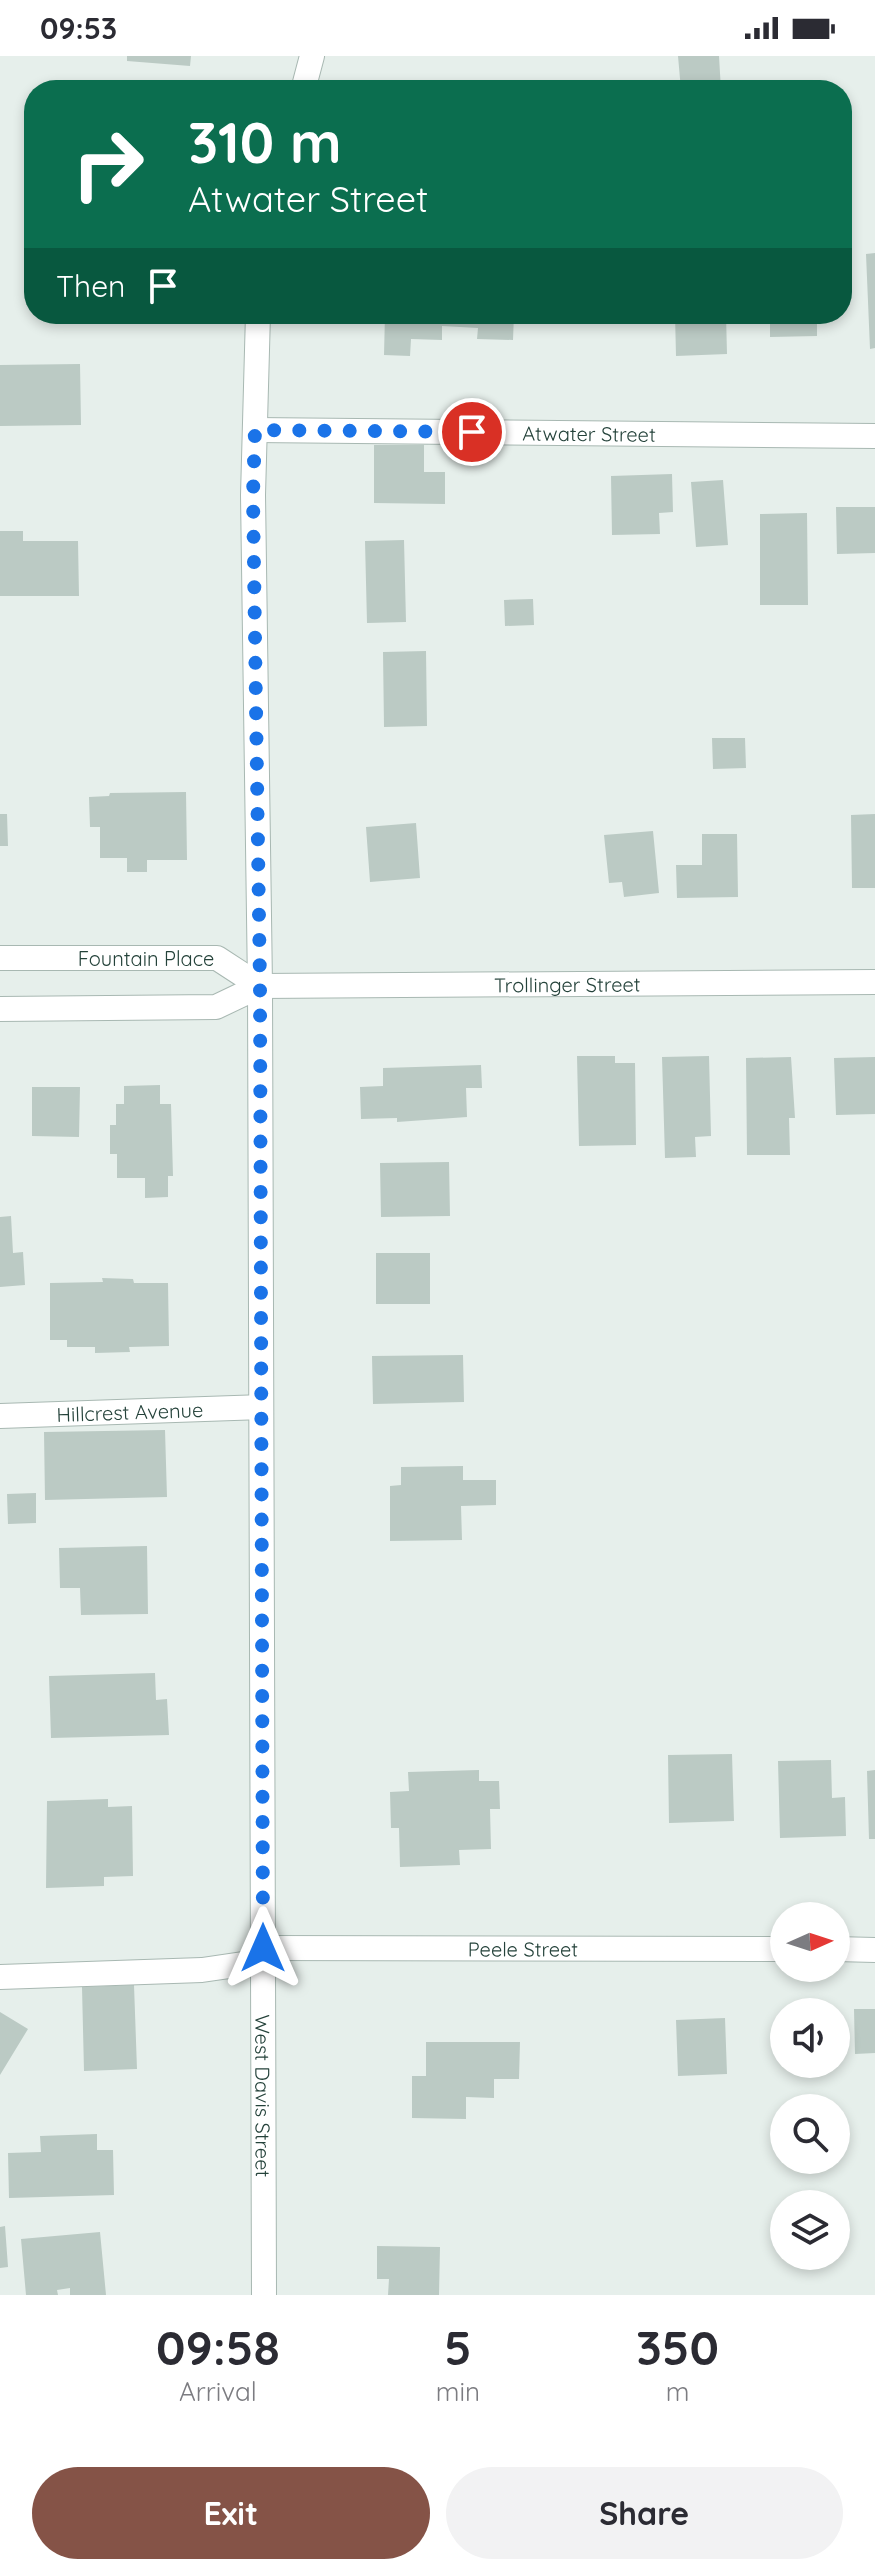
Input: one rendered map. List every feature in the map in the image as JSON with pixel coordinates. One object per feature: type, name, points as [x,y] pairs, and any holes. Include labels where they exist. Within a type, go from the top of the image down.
[{"type":"street","points":[[306,80],[312,56]]},
{"type":"street","name":"West Davis Street","points":[[258,324],[253,495],[260,986],[264,2295]]},
{"type":"street","name":"Atwater Street","points":[[255,430],[875,436]]},
{"type":"street","name":"Fountain Place","points":[[0,958],[217,958],[260,986]]},
{"type":"street","name":"Trollinger Street","points":[[260,986],[875,982]]},
{"type":"street","points":[[0,1009],[216,1007],[260,986]]},
{"type":"street","name":"Hillcrest Avenue","points":[[0,1416],[261,1407]]},
{"type":"street","name":"Peele Street","points":[[0,1977],[202,1970],[263,1955],[770,1949]]},
{"type":"street","points":[[850,1949],[875,1950]]},
{"type":"building","points":[[127,56],[191,56],[190,66],[127,61]]},
{"type":"building","points":[[678,56],[719,56],[720,80],[680,80]]},
{"type":"building","points":[[875,253],[875,348],[870,349],[866,254]]},
{"type":"building","points":[[385,324],[514,324],[513,340],[477,339],[478,328],[442,326],[442,340],[411,339],[410,356],[384,355]]},
{"type":"building","points":[[675,324],[726,324],[727,354],[676,356]]},
{"type":"building","points":[[770,324],[817,324],[817,336],[770,337]]},
{"type":"building","points":[[80,364],[81,425],[0,426],[0,365]]},
{"type":"building","points":[[374,445],[424,445],[424,472],[445,472],[445,504],[374,503]]},
{"type":"building","points":[[672,474],[673,512],[659,513],[660,534],[612,535],[611,476]]},
{"type":"building","points":[[723,480],[728,545],[696,547],[691,482]]},
{"type":"building","points":[[836,507],[875,507],[875,553],[837,554]]},
{"type":"building","points":[[807,513],[808,605],[760,605],[760,514]]},
{"type":"building","points":[[0,531],[23,531],[23,541],[78,541],[79,596],[0,596]]},
{"type":"building","points":[[404,540],[406,622],[367,623],[365,541]]},
{"type":"building","points":[[533,599],[534,625],[505,626],[504,600]]},
{"type":"building","points":[[426,651],[427,726],[384,727],[383,652]]},
{"type":"building","points":[[712,738],[745,738],[746,768],[713,769]]},
{"type":"building","points":[[186,792],[187,860],[147,860],[147,872],[127,872],[127,858],[100,858],[100,827],[90,827],[89,797],[109,796],[110,793]]},
{"type":"building","points":[[0,814],[7,814],[8,846],[0,846]]},
{"type":"building","points":[[875,814],[875,888],[852,888],[851,815]]},
{"type":"building","points":[[416,823],[420,878],[370,882],[366,827]]},
{"type":"building","points":[[653,831],[659,893],[624,897],[622,882],[609,883],[604,835]]},
{"type":"building","points":[[702,834],[737,834],[738,897],[677,898],[676,865],[702,865]]},
{"type":"building","points":[[577,1056],[615,1056],[615,1063],[635,1063],[636,1145],[579,1146]]},
{"type":"building","points":[[709,1056],[711,1136],[695,1137],[696,1157],[665,1158],[662,1057]]},
{"type":"building","points":[[791,1057],[795,1118],[789,1118],[790,1155],[747,1155],[746,1058]]},
{"type":"building","points":[[875,1057],[875,1114],[836,1115],[834,1058]]},
{"type":"building","points":[[481,1065],[482,1088],[466,1088],[467,1117],[397,1122],[397,1118],[361,1119],[360,1087],[383,1086],[383,1068]]},
{"type":"building","points":[[160,1085],[160,1104],[171,1104],[173,1176],[168,1176],[168,1197],[145,1198],[145,1178],[117,1178],[117,1154],[110,1154],[110,1125],[116,1125],[116,1104],[124,1104],[124,1086]]},
{"type":"building","points":[[32,1087],[80,1087],[79,1137],[32,1136]]},
{"type":"building","points":[[449,1162],[450,1216],[381,1217],[380,1163]]},
{"type":"building","points":[[11,1216],[13,1253],[23,1252],[25,1285],[0,1287],[0,1217]]},
{"type":"building","points":[[376,1253],[430,1253],[430,1304],[376,1304]]},
{"type":"building","points":[[102,1278],[133,1279],[134,1283],[168,1283],[169,1346],[129,1347],[130,1352],[95,1353],[95,1347],[67,1347],[67,1340],[50,1340],[50,1283],[103,1282]]},
{"type":"building","points":[[463,1355],[464,1402],[373,1404],[372,1356]]},
{"type":"building","points":[[165,1430],[167,1497],[45,1500],[44,1432]]},
{"type":"building","points":[[463,1466],[463,1480],[496,1480],[496,1505],[461,1506],[462,1540],[390,1541],[390,1486],[401,1485],[401,1467]]},
{"type":"building","points":[[36,1493],[36,1523],[8,1524],[7,1494]]},
{"type":"building","points":[[147,1546],[148,1614],[81,1615],[80,1588],[60,1588],[59,1548]]},
{"type":"building","points":[[155,1673],[156,1700],[167,1699],[169,1735],[51,1738],[49,1676]]},
{"type":"building","points":[[732,1754],[734,1821],[669,1823],[668,1755]]},
{"type":"building","points":[[831,1760],[832,1798],[845,1797],[846,1836],[780,1838],[778,1761]]},
{"type":"building","points":[[479,1770],[479,1781],[499,1781],[500,1809],[490,1809],[491,1849],[459,1850],[460,1865],[400,1867],[399,1828],[391,1828],[390,1792],[409,1791],[408,1772]]},
{"type":"building","points":[[875,1770],[875,1839],[869,1839],[867,1771]]},
{"type":"building","points":[[108,1799],[108,1807],[132,1806],[133,1876],[104,1877],[104,1886],[46,1888],[47,1801]]},
{"type":"building","points":[[134,1985],[137,2069],[84,2071],[82,1987]]},
{"type":"building","points":[[854,2009],[875,2009],[875,2053],[855,2054]]},
{"type":"building","points":[[0,2012],[28,2029],[0,2075]]},
{"type":"building","points":[[725,2018],[727,2074],[678,2076],[676,2020]]},
{"type":"building","points":[[426,2042],[520,2042],[519,2079],[494,2079],[494,2098],[466,2097],[466,2119],[412,2118],[412,2076],[426,2076]]},
{"type":"building","points":[[97,2134],[97,2150],[113,2150],[114,2195],[9,2198],[8,2153],[41,2152],[40,2136]]},
{"type":"building","points":[[5,2226],[8,2267],[0,2268],[0,2227]]},
{"type":"building","points":[[100,2232],[106,2295],[70,2295],[70,2288],[57,2290],[58,2295],[26,2295],[21,2239]]},
{"type":"building","points":[[377,2246],[440,2247],[439,2295],[388,2295],[389,2279],[377,2279]]},
{"type":"route","points":[[263,1948],[255,430],[472,432]]}]
